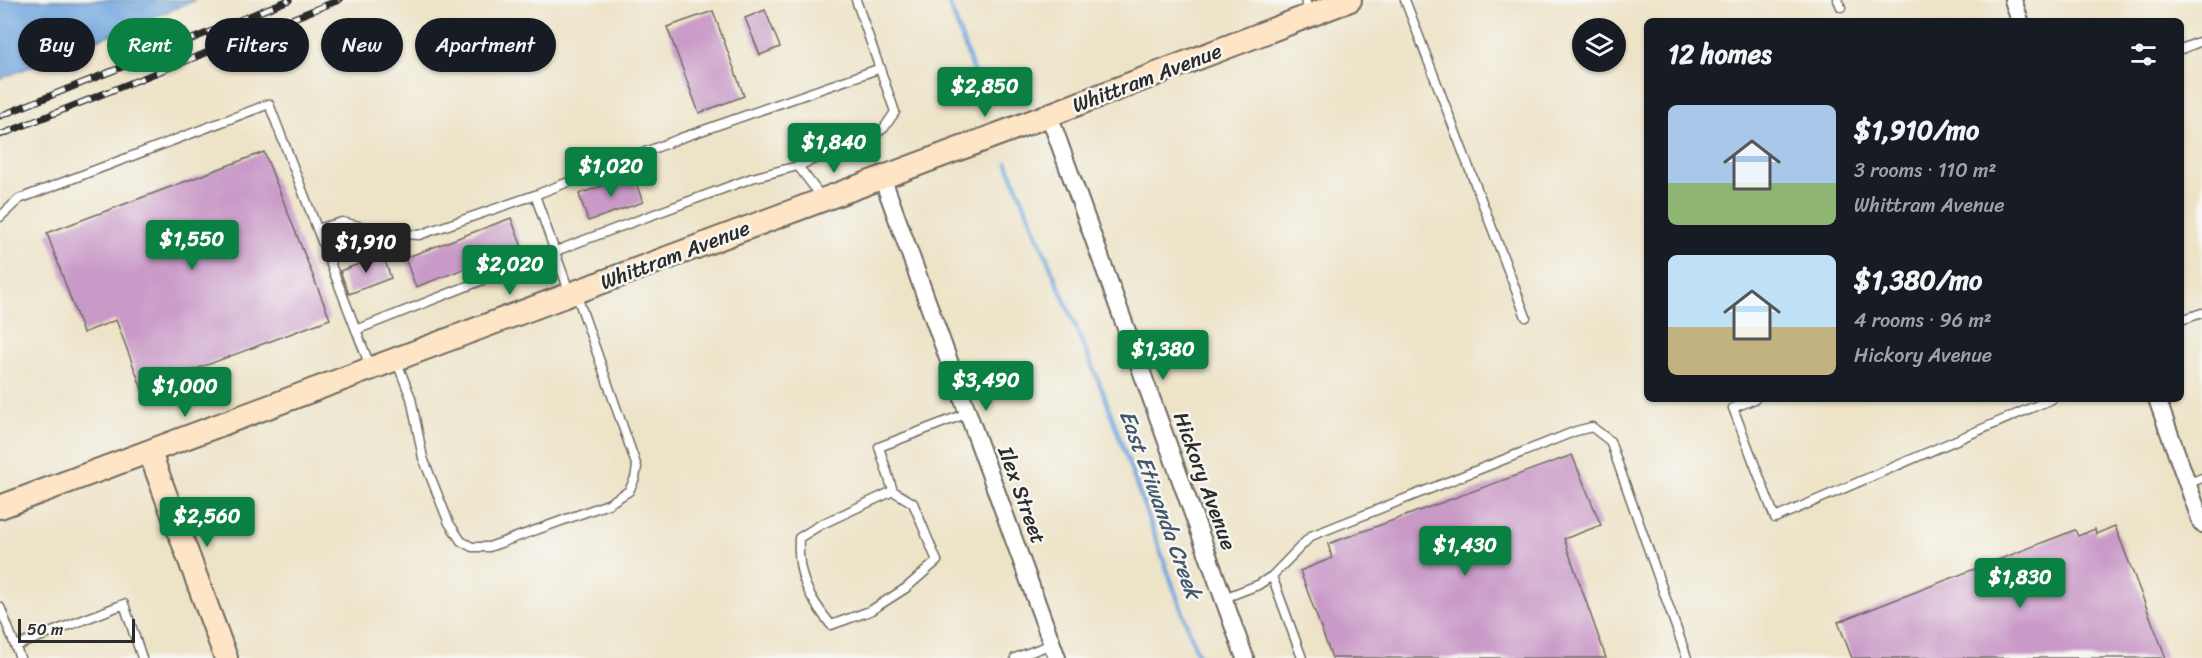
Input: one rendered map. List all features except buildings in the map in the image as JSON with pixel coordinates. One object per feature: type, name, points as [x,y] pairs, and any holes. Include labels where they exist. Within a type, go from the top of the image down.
[{"type":"street","name":"Whittram Avenue","points":[[0,507],[150,453],[1016,128],[1308,8],[1350,0]]},
{"type":"street","points":[[2013,0],[2019,18]]},
{"type":"street","name":"Hickory Avenue","points":[[1049,115],[1245,658]]},
{"type":"street","name":"Ilex Street","points":[[882,177],[1054,651]]},
{"type":"street","points":[[2158,402],[2195,481],[2202,524]]},
{"type":"street","points":[[150,453],[226,658]]},
{"type":"lane","points":[[356,330],[579,242],[752,178],[798,166],[874,135],[885,128],[895,112],[856,0]]},
{"type":"lane","points":[[1405,0],[1527,317]]},
{"type":"lane","points":[[2184,48],[2202,41]]},
{"type":"lane","points":[[317,229],[342,222],[388,233],[419,235],[535,195],[681,138],[881,68]]},
{"type":"lane","points":[[0,217],[19,199],[269,104],[371,369]]},
{"type":"lane","points":[[798,166],[823,200]]},
{"type":"lane","points":[[396,360],[411,398],[423,458],[449,523],[461,541],[472,547],[489,547],[608,504],[629,491],[637,467],[573,293],[554,253],[535,195]]},
{"type":"lane","points":[[2184,319],[2202,312]]},
{"type":"lane","points":[[1748,402],[1733,408],[1775,519],[2045,402]]},
{"type":"lane","points":[[893,491],[820,525],[799,538],[797,561],[811,600],[831,626],[870,611],[906,588],[937,561],[913,503],[893,491],[879,447],[968,413]]},
{"type":"lane","points":[[1224,598],[1258,585],[1272,576],[1311,536],[1576,431],[1592,428],[1610,441],[1687,658]]},
{"type":"lane","points":[[1272,576],[1302,658]]},
{"type":"lane","points":[[15,646],[124,604],[142,658]]},
{"type":"lane","points":[[0,607],[20,658]]},
{"type":"lane","points":[[1015,658],[1054,651]]},
{"type":"water","points":[[0,0],[196,0],[151,18],[107,18],[107,36],[95,41],[95,18],[18,18],[18,72],[0,79]]},
{"type":"waterway","name":"East Etiwanda Creek","points":[[948,0],[985,103]]},
{"type":"waterway","name":"East Etiwanda Creek","points":[[1007,163],[1103,392],[1199,658]]},
{"type":"railway","points":[[0,116],[289,0]]},
{"type":"railway","points":[[0,135],[339,0]]}]
